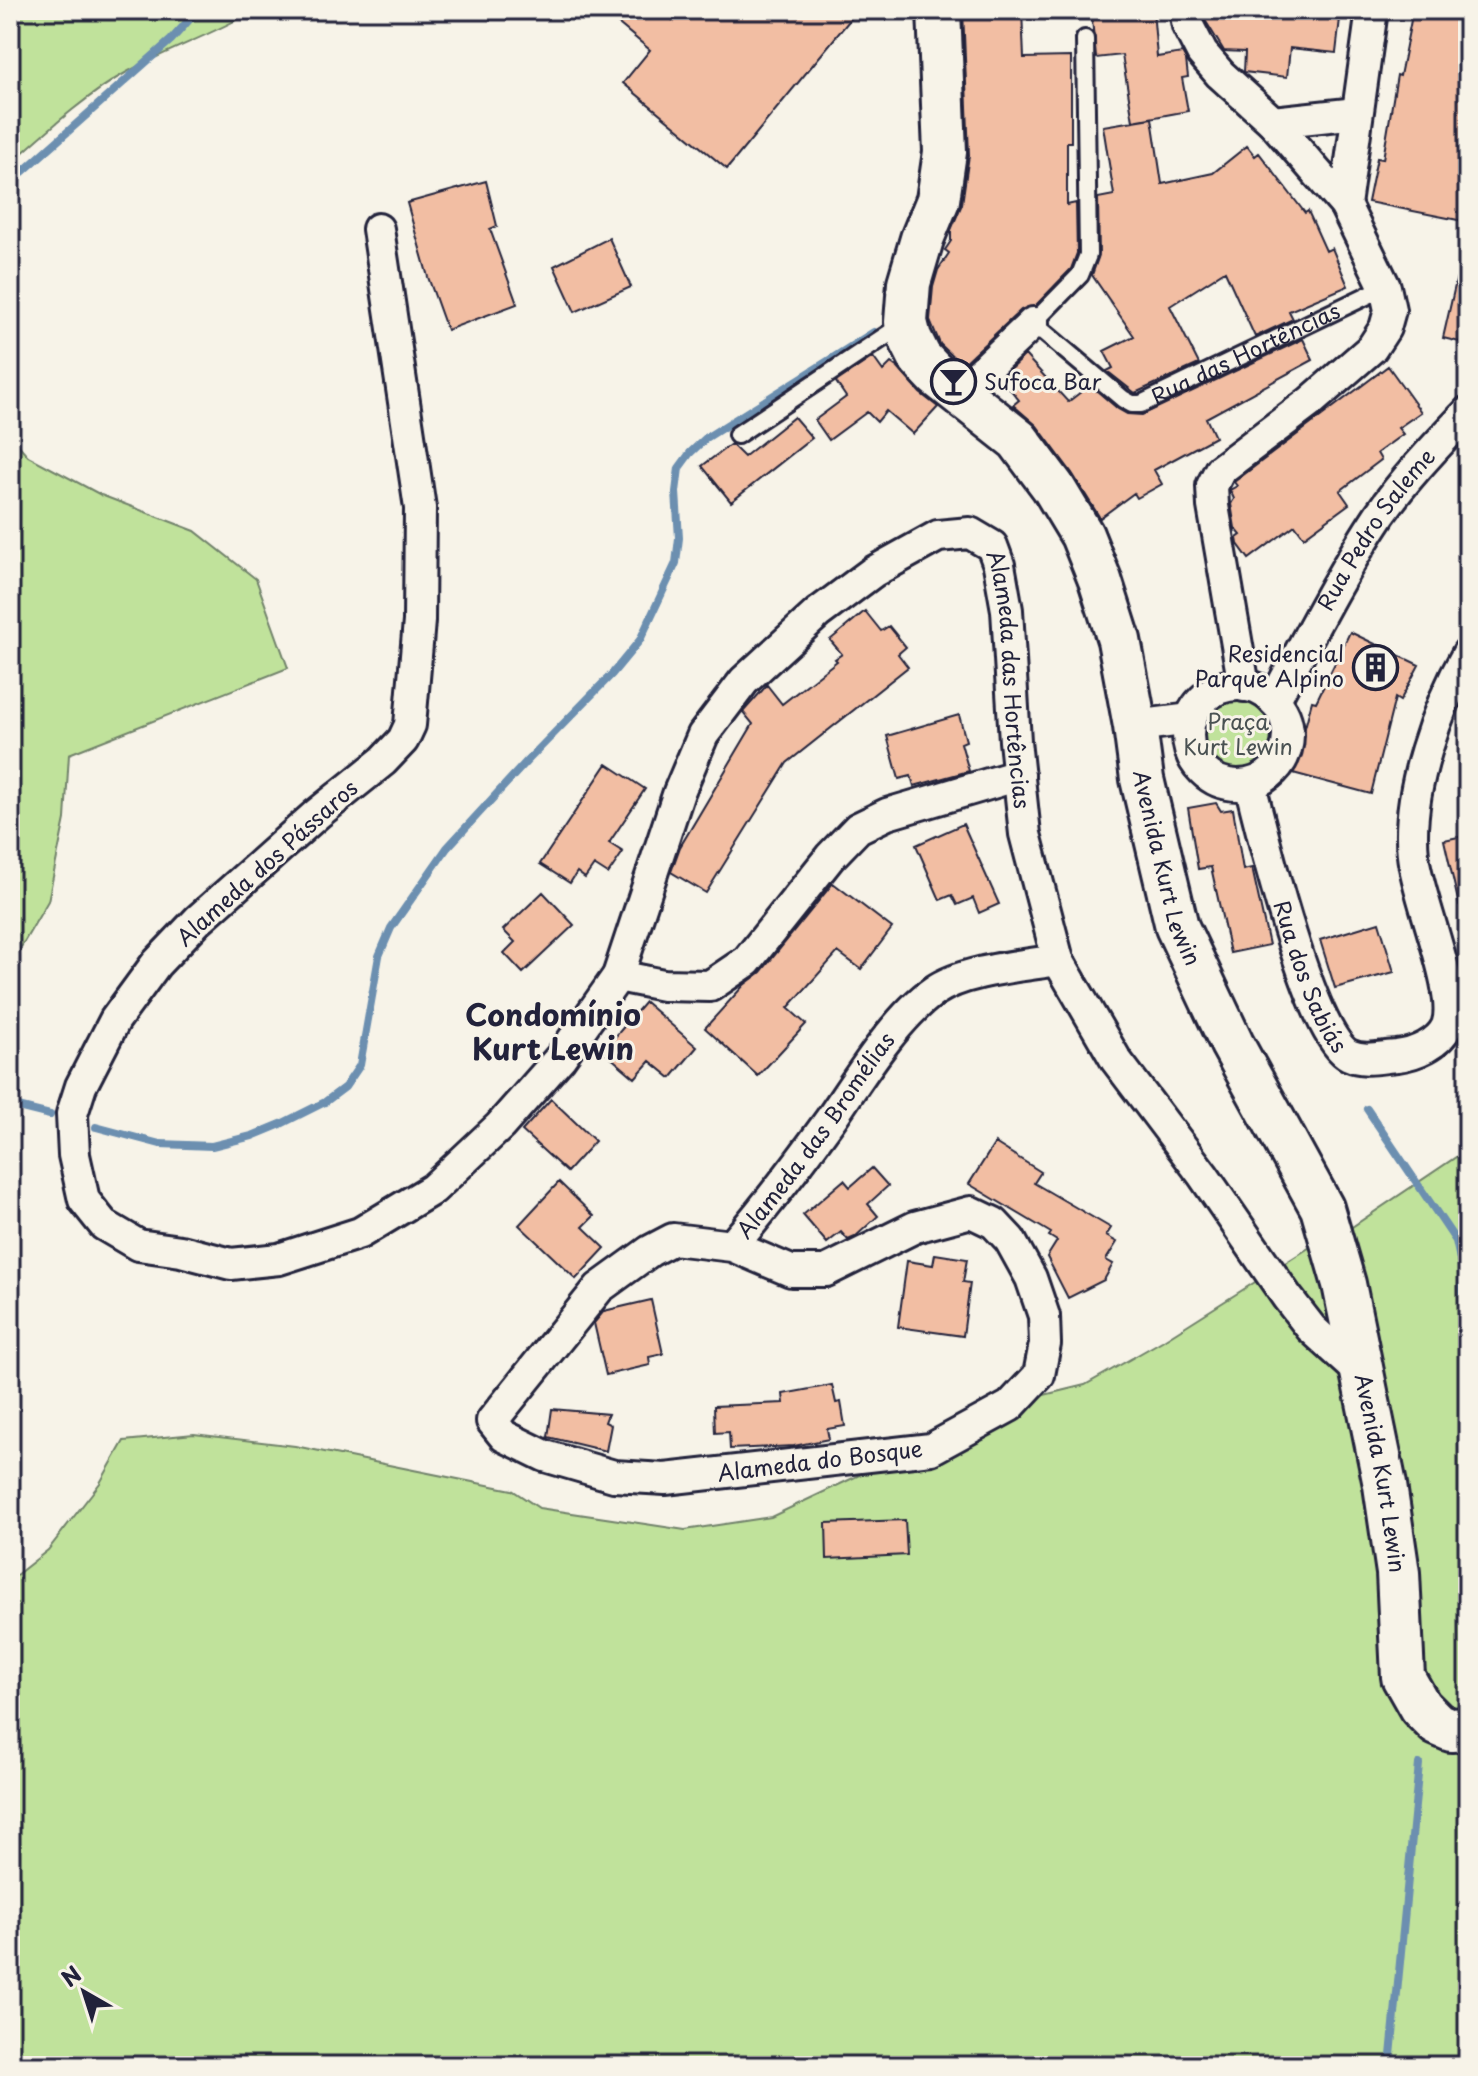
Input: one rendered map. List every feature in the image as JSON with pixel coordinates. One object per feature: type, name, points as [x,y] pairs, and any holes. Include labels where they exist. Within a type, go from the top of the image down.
[{"type":"main road","name":"Avenida Kurt Lewin","points":[[939,10],[945,152],[938,200],[909,283],[906,322],[910,338],[920,358],[957,395],[1018,440],[1053,487],[1082,535],[1119,640],[1142,779],[1177,927],[1232,1044],[1322,1208],[1344,1284],[1385,1485],[1398,1573],[1403,1677],[1420,1707],[1437,1724],[1451,1730],[1468,1729]]},
{"type":"street","points":[[1185,10],[1188,26],[1202,53],[1220,74],[1273,122],[1345,205],[1385,287],[1390,310],[1385,328],[1372,348],[1310,402],[1220,470],[1212,486],[1244,686]]},
{"type":"street","points":[[1345,205],[1372,10]]},
{"type":"street","points":[[1273,122],[1357,113]]},
{"type":"street","name":"Alameda dos Pássaros","points":[[378,229],[420,508],[419,621],[410,725],[403,740],[383,761],[317,814],[210,909],[156,964],[115,1020],[81,1086],[72,1114],[74,1155],[84,1200],[104,1225],[138,1245],[181,1251],[231,1264],[279,1259],[360,1233],[433,1189]]},
{"type":"street","points":[[957,395],[1033,323]]},
{"type":"street","name":"Rua Pedro Saleme","points":[[1274,701],[1337,583],[1382,512],[1428,454],[1468,412]]},
{"type":"street","name":"Alameda das Hortências","points":[[433,1189],[500,1126],[561,1057],[618,976],[679,792],[703,735],[744,681],[818,613],[873,572],[938,536],[970,533],[992,546],[999,565],[1007,610],[1025,834],[1058,960],[1116,1060],[1203,1175],[1287,1297],[1311,1328],[1364,1376]]},
{"type":"street","name":"Rua dos Sabiás","points":[[1250,784],[1272,877],[1293,944],[1334,1038],[1346,1054],[1367,1059],[1403,1055],[1435,1042],[1447,1025],[1448,986],[1420,895],[1412,853],[1416,791],[1430,740],[1451,683],[1468,653]]},
{"type":"street","points":[[1227,686],[1244,686],[1261,690],[1274,701],[1288,727],[1284,756],[1276,768],[1250,784],[1235,785],[1220,782],[1196,763],[1188,734],[1191,719],[1199,704],[1212,693],[1227,686]]},
{"type":"street","points":[[1135,726],[1191,719]]},
{"type":"street","points":[[618,976],[663,985],[710,986],[747,961],[830,857],[858,828],[887,814],[1019,775]]},
{"type":"street","name":"Alameda das Bromélias","points":[[492,1421],[599,1288],[650,1251],[673,1239],[732,1246],[785,1183],[875,1056],[907,1017],[934,991],[963,978],[1058,960]]},
{"type":"street","name":"Alameda do Bosque","points":[[492,1421],[504,1436],[545,1456],[614,1476],[665,1479],[931,1449],[1010,1406],[1039,1375],[1045,1344],[1044,1316],[1031,1278],[1010,1240],[994,1223],[971,1212],[915,1227],[826,1271],[791,1271],[732,1246]]},
{"type":"lane","points":[[1033,323],[1080,275],[1088,255],[1085,39]]},
{"type":"lane","name":"Rua das Hortências","points":[[1033,323],[1123,399],[1132,404],[1141,404],[1385,287]]},
{"type":"lane","points":[[737,435],[906,322]]},
{"type":"green space","points":[[10,10],[255,10],[112,81],[10,164]]},
{"type":"green space","points":[[10,435],[28,456],[101,495],[195,531],[256,579],[288,668],[69,754],[65,819],[48,901],[10,966]]},
{"type":"green space","name":"Praça Kurt Lewin","points":[[1238,694],[1254,697],[1267,706],[1276,719],[1279,735],[1276,751],[1267,764],[1254,773],[1238,776],[1222,773],[1209,764],[1200,751],[1197,735],[1200,719],[1209,706],[1222,697]]},
{"type":"green space","points":[[1468,1149],[1468,2066],[10,2066],[10,1580],[48,1550],[100,1483],[124,1441],[194,1434],[295,1446],[512,1490],[539,1508],[685,1530],[771,1517],[1011,1403],[1085,1385],[1162,1341],[1312,1246],[1331,1241]]},
{"type":"building","points":[[602,10],[661,10],[674,21],[683,10],[858,10],[727,169],[623,83],[650,50]]},
{"type":"building","points":[[963,10],[1022,10],[1024,58],[1071,57],[1067,205],[1076,203],[1077,253],[1071,269],[1035,306],[1021,310],[962,365],[940,344],[930,320],[933,287],[938,270],[949,253],[945,250],[951,241],[951,230],[962,204],[969,155]]},
{"type":"building","points":[[1091,10],[1153,10],[1157,57],[1182,53],[1186,60],[1188,77],[1182,78],[1188,111],[1133,121],[1122,55],[1096,58]]},
{"type":"building","points":[[1203,10],[1341,10],[1336,53],[1290,48],[1287,77],[1244,72],[1245,52],[1224,51],[1205,20]]},
{"type":"building","points":[[1413,10],[1468,10],[1468,222],[1368,202],[1377,158],[1383,159],[1397,75],[1400,76]]},
{"type":"building","points":[[1152,118],[1162,184],[1213,173],[1247,146],[1255,156],[1259,153],[1305,213],[1308,211],[1326,251],[1332,248],[1348,286],[1289,311],[1293,319],[1255,337],[1225,271],[1170,306],[1199,364],[1135,393],[1107,371],[1113,368],[1104,351],[1134,336],[1092,275],[1099,255],[1098,198],[1114,195],[1103,126]]},
{"type":"building","points":[[486,181],[497,226],[490,229],[517,304],[447,330],[407,203]]},
{"type":"building","points":[[609,238],[631,287],[575,312],[554,266]]},
{"type":"building","points":[[1459,268],[1468,270],[1468,344],[1443,338]]},
{"type":"building","points":[[1303,339],[1313,360],[1206,418],[1215,437],[1154,470],[1162,484],[1137,498],[1134,493],[1100,518],[1037,426],[1013,405],[1019,400],[1001,378],[1025,355],[1068,402],[1090,385],[1118,409],[1127,414],[1142,415]]},
{"type":"building","points":[[873,357],[883,371],[891,363],[898,368],[920,393],[938,407],[913,434],[886,411],[877,422],[867,412],[829,440],[815,420],[846,397],[836,382]]},
{"type":"building","points":[[1388,366],[1421,412],[1398,428],[1403,434],[1377,453],[1381,460],[1340,491],[1349,504],[1304,537],[1295,525],[1249,559],[1238,544],[1237,538],[1241,535],[1235,528],[1231,504],[1234,499],[1230,490],[1237,486],[1234,482]]},
{"type":"building","points":[[794,417],[812,438],[731,502],[702,466],[731,444],[744,457]]},
{"type":"building","points":[[865,611],[881,631],[889,626],[906,647],[898,654],[908,667],[787,763],[706,893],[671,872],[680,847],[753,724],[743,712],[767,685],[782,704],[837,661],[835,659],[842,654],[830,640]]},
{"type":"building","points":[[1350,632],[1419,665],[1400,701],[1395,698],[1371,794],[1293,773],[1312,701],[1316,702]]},
{"type":"building","points":[[959,715],[966,741],[961,743],[969,771],[914,786],[911,776],[899,779],[887,736]]},
{"type":"building","points":[[607,764],[645,789],[609,843],[623,852],[608,874],[594,865],[585,878],[577,872],[570,883],[540,864]]},
{"type":"building","points":[[1216,803],[1221,811],[1233,809],[1243,870],[1252,868],[1269,945],[1230,953],[1211,867],[1198,869],[1188,808]]},
{"type":"building","points":[[963,824],[999,904],[979,913],[973,898],[957,905],[952,895],[940,900],[916,845]]},
{"type":"building","points":[[1468,835],[1468,904],[1459,905],[1444,840]]},
{"type":"building","points":[[833,883],[892,928],[861,969],[838,952],[788,1008],[806,1024],[758,1076],[705,1028],[744,985],[761,972]]},
{"type":"building","points":[[543,892],[574,925],[523,973],[504,953],[515,942],[503,930]]},
{"type":"building","points":[[1379,922],[1394,972],[1335,988],[1320,940]]},
{"type":"building","points":[[645,1002],[697,1047],[671,1078],[650,1061],[635,1078],[603,1051]]},
{"type":"building","points":[[551,1099],[595,1141],[567,1172],[522,1131]]},
{"type":"building","points":[[995,1143],[1041,1172],[1034,1183],[1111,1228],[1106,1236],[1117,1242],[1106,1260],[1113,1264],[1104,1280],[1068,1298],[1047,1257],[1057,1241],[1049,1236],[1051,1233],[969,1184]]},
{"type":"building","points":[[872,1168],[888,1186],[868,1204],[878,1216],[855,1237],[848,1240],[841,1232],[827,1243],[803,1215],[844,1180],[850,1187]]},
{"type":"building","points":[[559,1182],[594,1216],[583,1227],[605,1248],[576,1279],[519,1225]]},
{"type":"building","points":[[935,1254],[967,1259],[963,1282],[970,1283],[963,1336],[898,1327],[907,1261],[933,1265]]},
{"type":"building","points":[[651,1300],[663,1354],[649,1357],[650,1365],[606,1375],[594,1323],[604,1311]]},
{"type":"building","points":[[832,1385],[836,1403],[841,1402],[845,1426],[827,1429],[829,1439],[794,1446],[730,1449],[729,1432],[715,1433],[714,1406],[784,1403],[783,1394]]},
{"type":"building","points":[[552,1409],[608,1414],[605,1422],[611,1425],[606,1451],[548,1437]]},
{"type":"building","points":[[905,1520],[907,1555],[827,1559],[826,1523]]},
{"type":"waterway","points":[[10,183],[171,40],[198,10]]},
{"type":"waterway","points":[[96,1127],[160,1144],[212,1146],[252,1136],[281,1124],[325,1102],[345,1087],[360,1065],[379,956],[391,928],[447,848],[612,674],[640,640],[676,563],[679,468],[706,438],[874,332]]},
{"type":"waterway","points":[[10,1105],[50,1115]]},
{"type":"waterway","points":[[1367,1109],[1456,1241],[1462,1269],[1468,1584]]},
{"type":"waterway","points":[[1390,2066],[1419,1764]]},
{"type":"place","name":"Sufoca Bar","points":[[953,382]]},
{"type":"place","name":"Residencial Parque Alpino","points":[[1375,667]]},
{"type":"district","name":"Condomínio Kurt Lewin","points":[[553,1033]]}]
